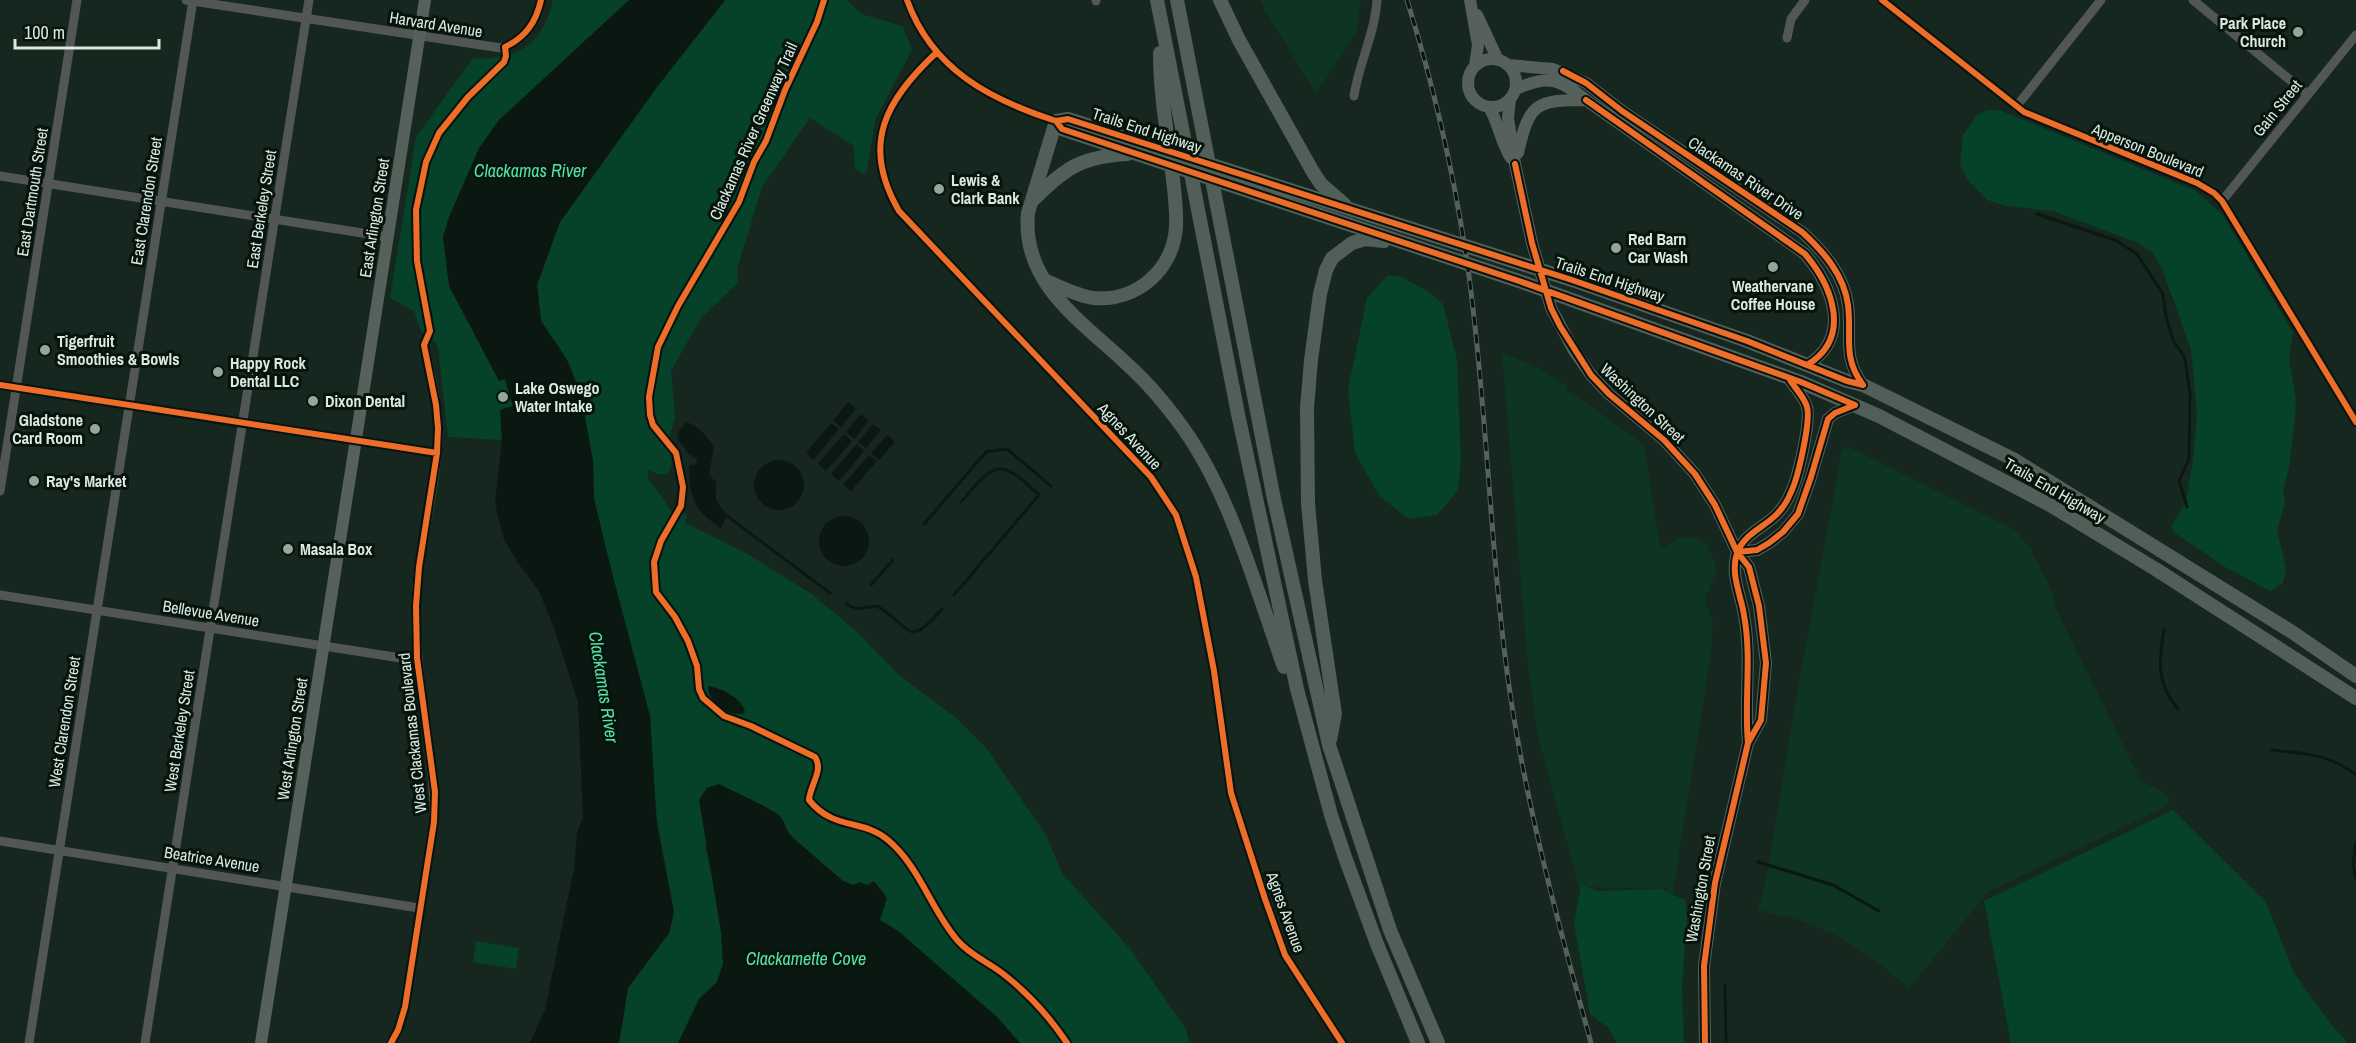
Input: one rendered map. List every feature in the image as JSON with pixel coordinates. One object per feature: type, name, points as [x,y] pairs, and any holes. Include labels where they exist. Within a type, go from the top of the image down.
[{"type":"highway","points":[[1157,0],[1238,414],[1282,626],[1308,733],[1346,860],[1377,944],[1418,1043]]},
{"type":"highway","points":[[1177,0],[1274,499],[1329,745],[1390,930],[1438,1043]]},
{"type":"highway","points":[[1220,0],[1239,40],[1313,172],[1328,191],[1352,210]]},
{"type":"highway","points":[[1046,281],[1084,296],[1114,298],[1131,292],[1150,281],[1169,256],[1176,226],[1175,194],[1160,77],[1160,21]]},
{"type":"highway","name":"Trails End Highway","points":[[1056,122],[1068,119],[1134,147],[1265,196],[1515,280],[1855,405],[1927,439],[2049,505],[2157,570],[2356,698]]},
{"type":"highway","points":[[1056,122],[1028,213],[1028,241],[1037,269],[1065,309],[1130,366],[1152,390],[1182,426],[1198,451],[1231,516],[1308,733]]},
{"type":"highway","points":[[1031,201],[1058,176],[1077,164],[1134,147]]},
{"type":"highway","name":"Trails End Highway","points":[[1134,147],[1262,181],[1572,280],[1736,337],[1847,381],[1863,385],[2013,459],[2282,626],[2356,676]]},
{"type":"highway","points":[[1329,745],[1335,714],[1314,580],[1306,457],[1307,408],[1317,314],[1326,270],[1332,258],[1341,249],[1365,239],[1405,243]]},
{"type":"main road","name":"East Arlington Street","points":[[356,441],[425,0]]},
{"type":"main road","points":[[1470,0],[1503,63],[1515,76],[1516,89],[1509,100],[1497,107],[1482,105],[1471,95],[1468,80],[1475,66],[1478,45],[1470,0]]},
{"type":"main road","name":"Clackamas River Drive","points":[[1475,66],[1486,60],[1554,69],[1586,83],[1622,111],[1802,232],[1817,245],[1839,274],[1848,304],[1849,358],[1855,375],[1863,385]]},
{"type":"main road","name":"Clackamas River Drive","points":[[1516,89],[1531,82],[1545,80],[1567,85],[1805,254],[1816,266],[1829,293],[1834,323],[1827,348],[1807,364]]},
{"type":"main road","name":"Washington Street","points":[[1509,100],[1508,118],[1515,164],[1532,243],[1551,308],[1573,349],[1591,375],[1664,440],[1695,474],[1715,505],[1737,552],[1734,573],[1744,615],[1749,658],[1745,716],[1748,743],[1712,899],[1704,966],[1705,1043]]},
{"type":"main road","points":[[1515,164],[1524,126],[1531,112],[1542,104],[1553,101],[1586,100]]},
{"type":"main road","name":"Washington Street","points":[[1489,107],[1497,121],[1507,151],[1515,164]]},
{"type":"main road","points":[[1737,552],[1750,534],[1776,515],[1784,506],[1794,485],[1808,421],[1807,407],[1790,380]]},
{"type":"main road","points":[[1737,552],[1757,550],[1769,543],[1791,523],[1805,497],[1827,419],[1855,405]]},
{"type":"main road","name":"West Arlington Street","points":[[261,1043],[356,441]]},
{"type":"street","name":"East Dartmouth Street","points":[[0,491],[76,0]]},
{"type":"street","name":"Harvard Avenue","points":[[190,0],[487,47],[505,47],[518,39],[531,26],[541,0]]},
{"type":"street","name":"East Clarendon Street","points":[[129,406],[190,0]]},
{"type":"street","name":"East Berkeley Street","points":[[243,424],[309,0]]},
{"type":"street","points":[[907,0],[918,24],[937,52],[966,79],[1002,102],[1056,122]]},
{"type":"street","points":[[1354,96],[1358,72],[1375,21],[1377,0]]},
{"type":"street","points":[[1787,38],[1791,19],[1805,0]]},
{"type":"street","name":"Apperson Boulevard","points":[[1882,0],[2030,116],[2197,183],[2214,193],[2222,201],[2356,422]]},
{"type":"street","points":[[2016,107],[2101,0]]},
{"type":"street","points":[[2193,0],[2307,94]]},
{"type":"street","name":"Gain Street","points":[[2222,201],[2356,35]]},
{"type":"street","name":"Agnes Avenue","points":[[937,52],[906,83],[885,122],[880,140],[880,162],[883,176],[899,211],[1151,477],[1176,515],[1196,577],[1214,671],[1232,793],[1239,821],[1285,955],[1342,1043]]},
{"type":"street","points":[[0,176],[388,237]]},
{"type":"street","name":"West Clackamas Boulevard","points":[[391,1043],[398,1030],[405,1007],[434,822],[435,792],[417,658],[416,606],[419,567],[438,438],[436,405],[424,345]]},
{"type":"street","points":[[0,386],[437,453]]},
{"type":"street","name":"West Clarendon Street","points":[[28,1043],[129,406]]},
{"type":"street","name":"West Berkeley Street","points":[[145,1043],[243,424]]},
{"type":"street","name":"Bellevue Avenue","points":[[0,596],[407,659],[417,658]]},
{"type":"street","name":"Beatrice Avenue","points":[[0,841],[419,908]]},
{"type":"shaded area","points":[[553,0],[629,0],[443,237],[446,253],[505,379],[513,406],[500,410],[502,440],[448,437],[438,347],[430,335],[421,332],[414,311],[390,298],[416,137],[473,58],[503,56],[526,47],[542,28]]},
{"type":"shaded area","points":[[725,0],[847,0],[861,14],[903,26],[912,50],[876,118],[866,174],[855,168],[854,146],[810,118],[762,187],[737,269],[738,283],[701,318],[671,371],[675,417],[667,447],[672,464],[667,474],[657,474],[648,469],[648,479],[671,511],[687,514],[685,523],[746,553],[813,595],[856,631],[900,676],[955,717],[987,749],[1046,835],[1062,873],[1131,950],[1186,1029],[1189,1043],[1020,1043],[997,1017],[898,931],[880,920],[867,885],[853,885],[843,881],[792,837],[780,816],[719,784],[705,846],[721,932],[723,964],[717,982],[695,1010],[678,1043],[619,1043],[628,988],[669,933],[674,912],[610,565],[594,499],[593,461],[581,396],[573,372],[557,343],[541,321],[537,285],[560,222],[657,87]]},
{"type":"shaded area","points":[[1259,0],[1361,0],[1356,34],[1316,94]]},
{"type":"shaded area","points":[[1988,110],[2002,111],[2196,191],[2223,215],[2293,332],[2289,359],[2296,399],[2295,419],[2289,467],[2283,492],[2285,502],[2277,531],[2286,568],[2283,583],[2270,591],[2225,567],[2175,533],[2171,527],[2186,501],[2197,415],[2191,350],[2163,271],[2152,252],[2138,243],[2053,211],[2006,206],[1987,200],[1967,179],[1960,165],[1963,135],[1977,115]]},
{"type":"shaded area","points":[[1387,276],[1400,276],[1429,292],[1443,304],[1457,360],[1461,462],[1458,490],[1437,515],[1409,519],[1380,497],[1355,453],[1348,389],[1367,298]]},
{"type":"shaded area","points":[[1502,352],[1545,371],[1568,387],[1566,391],[1584,401],[1644,445],[1660,545],[1665,548],[1679,538],[1694,538],[1708,545],[1717,569],[1705,600],[1713,621],[1711,654],[1672,899],[1668,899],[1668,889],[1579,887],[1538,737],[1527,658]]},
{"type":"shaded area","points":[[1849,447],[2017,531],[2030,548],[2052,591],[2056,609],[2141,781],[2166,793],[2169,798],[2167,806],[1988,892],[1909,988],[1872,958],[1838,936],[1796,919],[1758,910],[1768,870],[1795,704],[1842,450]]},
{"type":"shaded area","points":[[2173,810],[2266,902],[2294,973],[2331,1024],[2348,1043],[2011,1043],[1984,901]]},
{"type":"shaded area","points":[[1581,885],[1598,891],[1661,889],[1685,900],[1687,916],[1682,990],[1684,1043],[1617,1043],[1608,1028],[1590,1014],[1574,923]]},
{"type":"shaded area","points":[[476,941],[519,948],[516,969],[473,962]]},
{"type":"water","name":"Clackamas River","points":[[629,0],[725,0],[657,87],[560,222],[537,285],[541,321],[567,360],[581,396],[593,461],[594,499],[650,716],[657,826],[674,912],[669,933],[628,988],[619,1043],[530,1043],[545,1010],[574,868],[577,832],[583,818],[578,702],[554,628],[539,591],[518,563],[503,537],[495,503],[502,440],[500,410],[513,406],[505,379],[499,381],[449,286],[443,237],[449,217],[479,148],[499,120]]},
{"type":"water","points":[[848,402],[856,409],[841,427],[833,421]]},
{"type":"water","points":[[861,414],[869,421],[854,439],[846,432]]},
{"type":"water","points":[[686,422],[702,431],[714,446],[709,475],[716,482],[716,500],[727,516],[721,528],[704,515],[692,495],[689,466],[696,464],[697,459],[688,453],[677,438]]},
{"type":"water","points":[[831,423],[839,429],[813,460],[806,453]]},
{"type":"water","points":[[873,424],[881,430],[866,448],[858,442]]},
{"type":"water","points":[[844,434],[852,441],[826,471],[818,464]]},
{"type":"water","points":[[887,435],[895,442],[879,460],[871,453]]},
{"type":"water","points":[[857,444],[864,451],[839,481],[831,474]]},
{"type":"water","points":[[869,455],[877,461],[851,491],[843,485]]},
{"type":"water","points":[[779,460],[788,462],[799,471],[804,485],[802,494],[793,505],[779,510],[770,508],[759,499],[754,485],[756,476],[765,465]]},
{"type":"water","points":[[844,516],[853,518],[864,527],[869,541],[867,550],[858,561],[844,566],[835,564],[824,555],[819,541],[821,532],[830,521]]},
{"type":"water","points":[[708,686],[731,695],[744,708],[745,713],[732,713],[720,707],[712,698]]},
{"type":"water","name":"Clackamette Cove","points":[[719,784],[780,816],[792,837],[843,881],[853,885],[860,882],[867,885],[874,881],[887,898],[880,920],[898,931],[997,1017],[1020,1043],[678,1043],[699,999],[717,982],[723,964],[721,932],[699,800],[707,788]]},
{"type":"waterway","points":[[2037,214],[2115,240],[2137,254],[2163,294],[2166,317],[2173,340],[2185,358],[2190,395],[2189,459],[2179,481],[2187,507]]},
{"type":"waterway","points":[[924,524],[986,452],[1007,449],[1051,486]]},
{"type":"waterway","points":[[954,595],[1039,495],[1015,474],[998,469],[982,479],[961,502]]},
{"type":"waterway","points":[[727,516],[830,593]]},
{"type":"waterway","points":[[871,585],[893,560]]},
{"type":"waterway","points":[[846,604],[856,609],[877,606],[909,631],[915,632],[931,622],[942,609]]},
{"type":"waterway","points":[[2164,629],[2161,671],[2166,690],[2178,709]]},
{"type":"waterway","points":[[2272,750],[2326,758],[2356,775]]},
{"type":"waterway","points":[[2356,843],[2353,863],[2356,879]]},
{"type":"waterway","points":[[1758,862],[1833,885],[1879,911]]},
{"type":"waterway","points":[[1725,985],[1726,1043]]},
{"type":"railway","points":[[1407,0],[1444,136],[1464,241],[1481,382],[1498,595],[1518,744],[1546,873],[1591,1043]]},
{"type":"cycle path","points":[[391,1043],[398,1030],[405,1007],[434,822],[435,792],[417,658],[416,606],[419,567],[437,453],[438,428],[436,405],[424,345],[430,331],[417,261],[416,210],[426,162],[439,133],[468,97],[504,62],[505,47],[519,39],[529,28],[541,0]]},
{"type":"cycle path","name":"Clackamas River Greenway Trail","points":[[824,0],[817,22],[785,90],[766,141],[754,162],[739,202],[678,306],[658,347],[649,397],[650,415],[653,425],[676,453],[683,487],[681,506],[661,541],[654,562],[656,592],[675,617],[688,641],[697,666],[699,689],[703,698],[724,716],[751,726],[815,757],[818,767],[809,800],[828,816],[868,829],[888,840],[909,863],[940,916],[958,941],[1021,989],[1053,1023],[1067,1043]]},
{"type":"cycle path","points":[[907,0],[918,24],[932,45],[948,64],[966,79],[1009,103],[1056,121]]},
{"type":"cycle path","points":[[1882,0],[2024,112],[2197,183],[2214,193],[2222,201],[2356,422]]},
{"type":"cycle path","points":[[937,52],[904,88],[884,124],[880,144],[881,165],[887,187],[899,211],[1151,477],[1176,515],[1196,577],[1214,671],[1231,793],[1285,955],[1342,1043]]},
{"type":"cycle path","points":[[1563,71],[1586,83],[1622,111],[1802,232],[1818,248],[1832,265],[1846,294],[1850,356],[1856,375],[1863,385]]},
{"type":"cycle path","points":[[1586,100],[1805,254],[1815,267],[1830,297],[1834,327],[1830,341],[1821,354],[1807,365]]},
{"type":"cycle path","points":[[1056,121],[1068,119],[1572,280],[1747,341],[1847,381],[1863,385]]},
{"type":"cycle path","points":[[1056,121],[1062,129],[1519,281],[1801,382],[1855,405]]},
{"type":"cycle path","points":[[1515,164],[1532,243],[1551,308],[1560,326],[1591,375],[1609,394],[1664,440],[1695,474],[1715,505],[1737,552],[1749,567],[1759,606],[1766,663],[1761,720],[1748,743],[1715,883],[1704,966],[1705,1043]]},
{"type":"cycle path","points":[[1748,743],[1746,631],[1743,607],[1735,577],[1735,561],[1740,546],[1776,515],[1783,507],[1794,485],[1806,436],[1808,414],[1804,400],[1790,380]]},
{"type":"cycle path","points":[[0,385],[437,453]]},
{"type":"cycle path","points":[[1737,552],[1757,550],[1769,543],[1783,532],[1798,514],[1828,419],[1835,413],[1855,405]]},
{"type":"place","name":"Park Place Church","points":[[2298,32]]},
{"type":"place","name":"Lewis & Clark Bank","points":[[939,189]]},
{"type":"place","name":"Red Barn Car Wash","points":[[1616,248]]},
{"type":"place","name":"Weathervane Coffee House","points":[[1773,267]]},
{"type":"place","name":"Tigerfruit Smoothies & Bowls","points":[[45,350]]},
{"type":"place","name":"Happy Rock Dental LLC","points":[[218,372]]},
{"type":"place","name":"Lake Oswego Water Intake","points":[[503,397]]},
{"type":"place","name":"Dixon Dental","points":[[313,401]]},
{"type":"place","name":"Gladstone Card Room","points":[[95,429]]},
{"type":"place","name":"Ray's Market","points":[[34,481]]},
{"type":"place","name":"Masala Box","points":[[288,549]]}]
